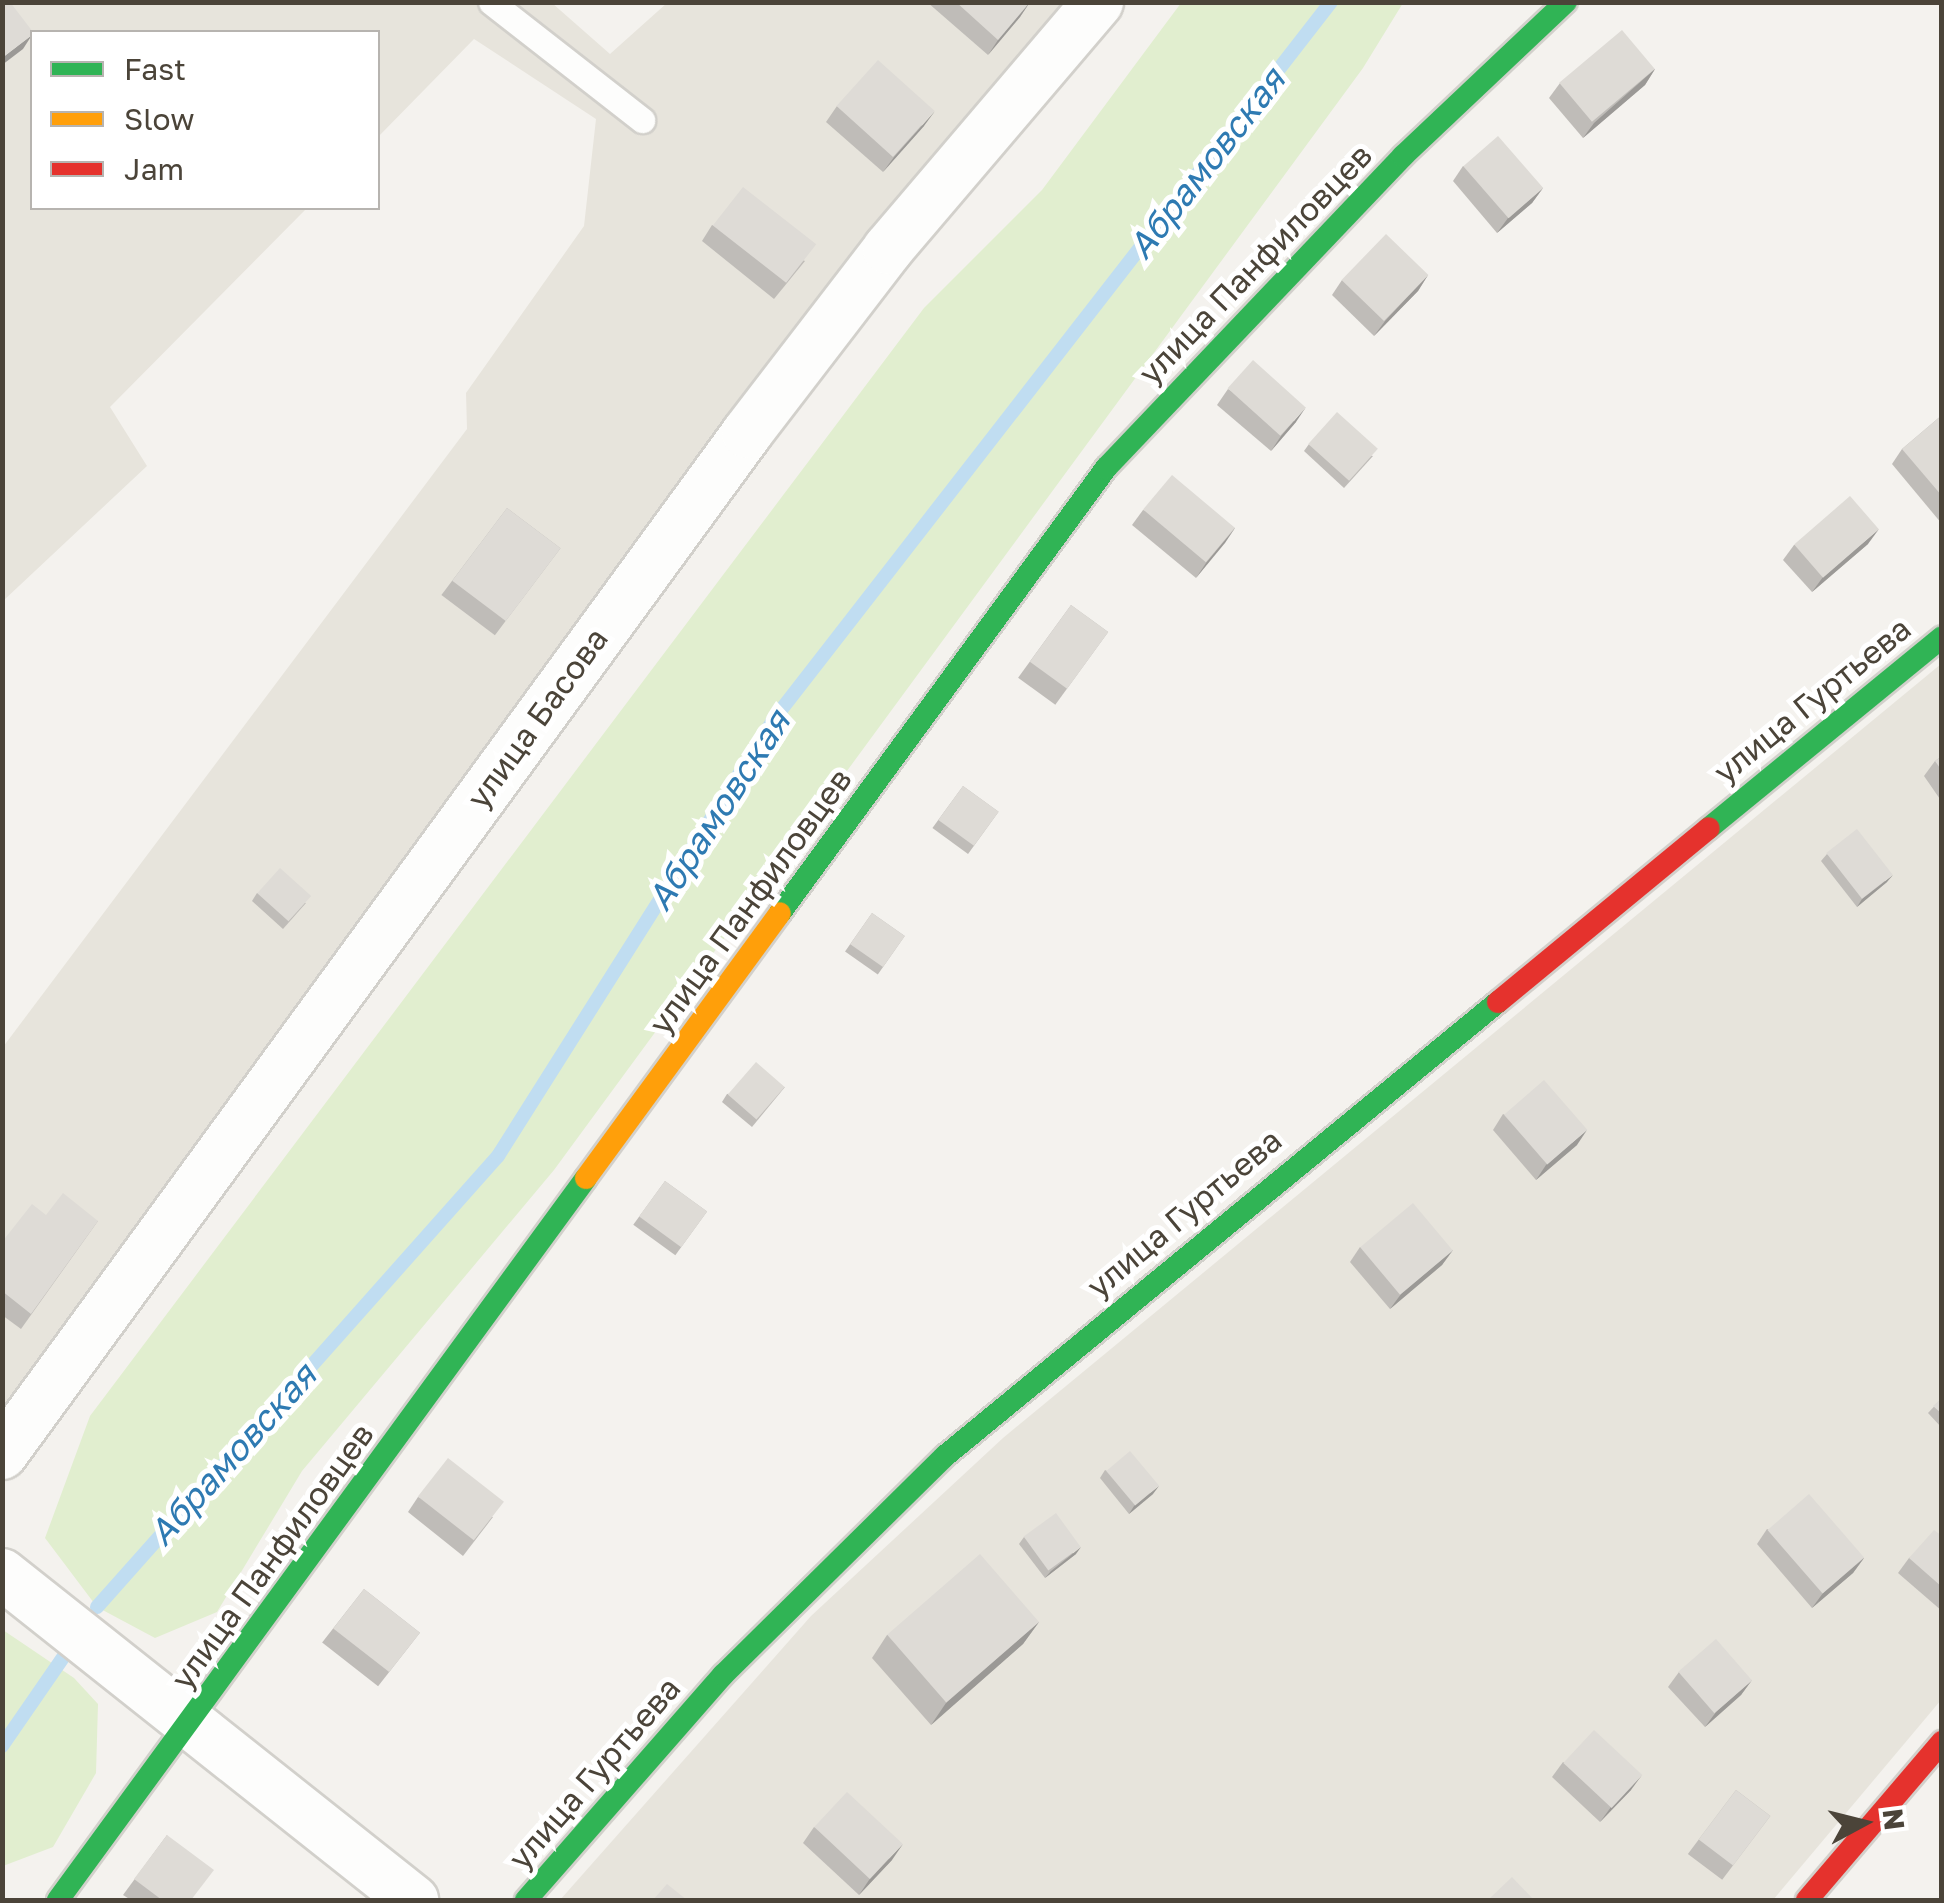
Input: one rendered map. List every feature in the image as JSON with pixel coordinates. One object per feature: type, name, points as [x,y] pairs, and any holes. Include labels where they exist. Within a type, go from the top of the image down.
[{"type":"street","name":"улица Басова","points":[[2,1454],[759,417],[888,249],[1098,2]]},
{"type":"street","name":"улица Панфиловцев","points":[[58,1900],[1106,468],[1403,156],[1566,2]]},
{"type":"street","name":"улица Гуртьева","points":[[526,1900],[723,1674],[945,1456],[1942,637]]},
{"type":"street","points":[[2,1574],[413,1900]]},
{"type":"street","points":[[1808,1900],[1942,1742]]},
{"type":"lane","points":[[491,2],[642,120]]},
{"type":"shaded area","points":[[3,3],[552,3],[610,54],[667,3],[1083,3],[3,1420],[3,1047],[467,429],[466,393],[584,226],[596,119],[474,39],[380,135],[380,30],[30,30],[30,210],[305,210],[110,407],[147,466],[3,601]]},
{"type":"shaded area","points":[[1941,664],[1941,1700],[1773,1900],[560,1900],[811,1616],[1003,1438]]},
{"type":"green space","points":[[1181,3],[1403,3],[1363,68],[554,1170],[302,1471],[217,1612],[155,1638],[97,1607],[45,1538],[90,1416],[924,308],[1042,190]]},
{"type":"green space","points":[[3,1630],[74,1678],[98,1704],[96,1773],[53,1847],[3,1866]]},
{"type":"building","points":[[2,2],[10,2],[31,30],[30,37],[2,58]]},
{"type":"building","points":[[956,2],[1030,2],[998,40]]},
{"type":"building","points":[[1622,30],[1655,69],[1592,122],[1559,83]]},
{"type":"building","points":[[878,60],[934,111],[893,157],[837,106]]},
{"type":"building","points":[[1498,136],[1543,188],[1509,218],[1463,166]]},
{"type":"building","points":[[743,187],[816,244],[786,283],[713,226]]},
{"type":"building","points":[[1386,234],[1428,275],[1384,321],[1342,280]]},
{"type":"building","points":[[1253,360],[1306,408],[1280,436],[1228,388]]},
{"type":"building","points":[[1337,412],[1378,449],[1349,481],[1308,444]]},
{"type":"building","points":[[1942,415],[1942,496],[1902,449]]},
{"type":"building","points":[[1172,475],[1235,528],[1206,562],[1143,509]]},
{"type":"building","points":[[1850,496],[1879,529],[1823,578],[1794,545]]},
{"type":"building","points":[[507,508],[561,548],[506,621],[452,581]]},
{"type":"building","points":[[1071,605],[1108,632],[1067,689],[1030,662]]},
{"type":"building","points":[[963,786],[999,812],[974,846],[938,820]]},
{"type":"building","points":[[1857,829],[1893,875],[1862,899],[1826,853]]},
{"type":"building","points":[[280,868],[311,896],[288,921],[257,893]]},
{"type":"building","points":[[872,913],[905,936],[883,967],[850,944]]},
{"type":"building","points":[[756,1062],[785,1087],[756,1119],[728,1094]]},
{"type":"building","points":[[1544,1080],[1587,1130],[1547,1165],[1504,1115]]},
{"type":"building","points":[[665,1181],[707,1212],[681,1247],[639,1217]]},
{"type":"building","points":[[63,1193],[98,1221],[31,1314],[2,1291],[2,1242],[32,1204],[46,1215]]},
{"type":"building","points":[[1413,1203],[1453,1250],[1400,1295],[1360,1247]]},
{"type":"building","points":[[1942,1398],[1942,1414],[1933,1406]]},
{"type":"building","points":[[1130,1451],[1159,1485],[1135,1505],[1106,1471]]},
{"type":"building","points":[[448,1458],[504,1502],[474,1540],[418,1497]]},
{"type":"building","points":[[1809,1494],[1864,1557],[1823,1593],[1767,1530]]},
{"type":"building","points":[[1056,1513],[1081,1547],[1048,1570],[1024,1537]]},
{"type":"building","points":[[1934,1530],[1942,1536],[1942,1587],[1909,1558]]},
{"type":"building","points":[[980,1554],[1039,1622],[946,1703],[887,1635]]},
{"type":"building","points":[[364,1589],[420,1633],[389,1672],[333,1628]]},
{"type":"building","points":[[1716,1639],[1752,1681],[1714,1713],[1678,1672]]},
{"type":"building","points":[[1594,1730],[1642,1775],[1612,1808],[1563,1763]]},
{"type":"building","points":[[1736,1790],[1770,1816],[1733,1865],[1699,1840]]},
{"type":"building","points":[[847,1792],[903,1844],[870,1879],[814,1827]]},
{"type":"building","points":[[167,1835],[214,1870],[191,1900],[162,1900],[134,1879]]},
{"type":"building","points":[[1512,1877],[1534,1900],[1488,1900]]},
{"type":"building","points":[[667,1884],[687,1900],[653,1900]]},
{"type":"waterway","name":"Абрамовская","points":[[97,1607],[498,1156],[774,719],[1331,2]]},
{"type":"waterway","name":"Абрамовская","points":[[2,1746],[64,1656]]},
{"type":"traffic: fast","points":[[780,913],[1106,468],[1403,156],[1566,2]]},
{"type":"traffic: fast","points":[[1709,828],[1942,637]]},
{"type":"traffic: fast","points":[[526,1900],[723,1675],[945,1456],[1498,1002]]},
{"type":"traffic: fast","points":[[58,1900],[586,1178]]},
{"type":"traffic: slow","points":[[586,1178],[780,913]]},
{"type":"traffic: jam","points":[[1498,1002],[1709,828]]},
{"type":"traffic: jam","points":[[1807,1900],[1942,1742]]}]
